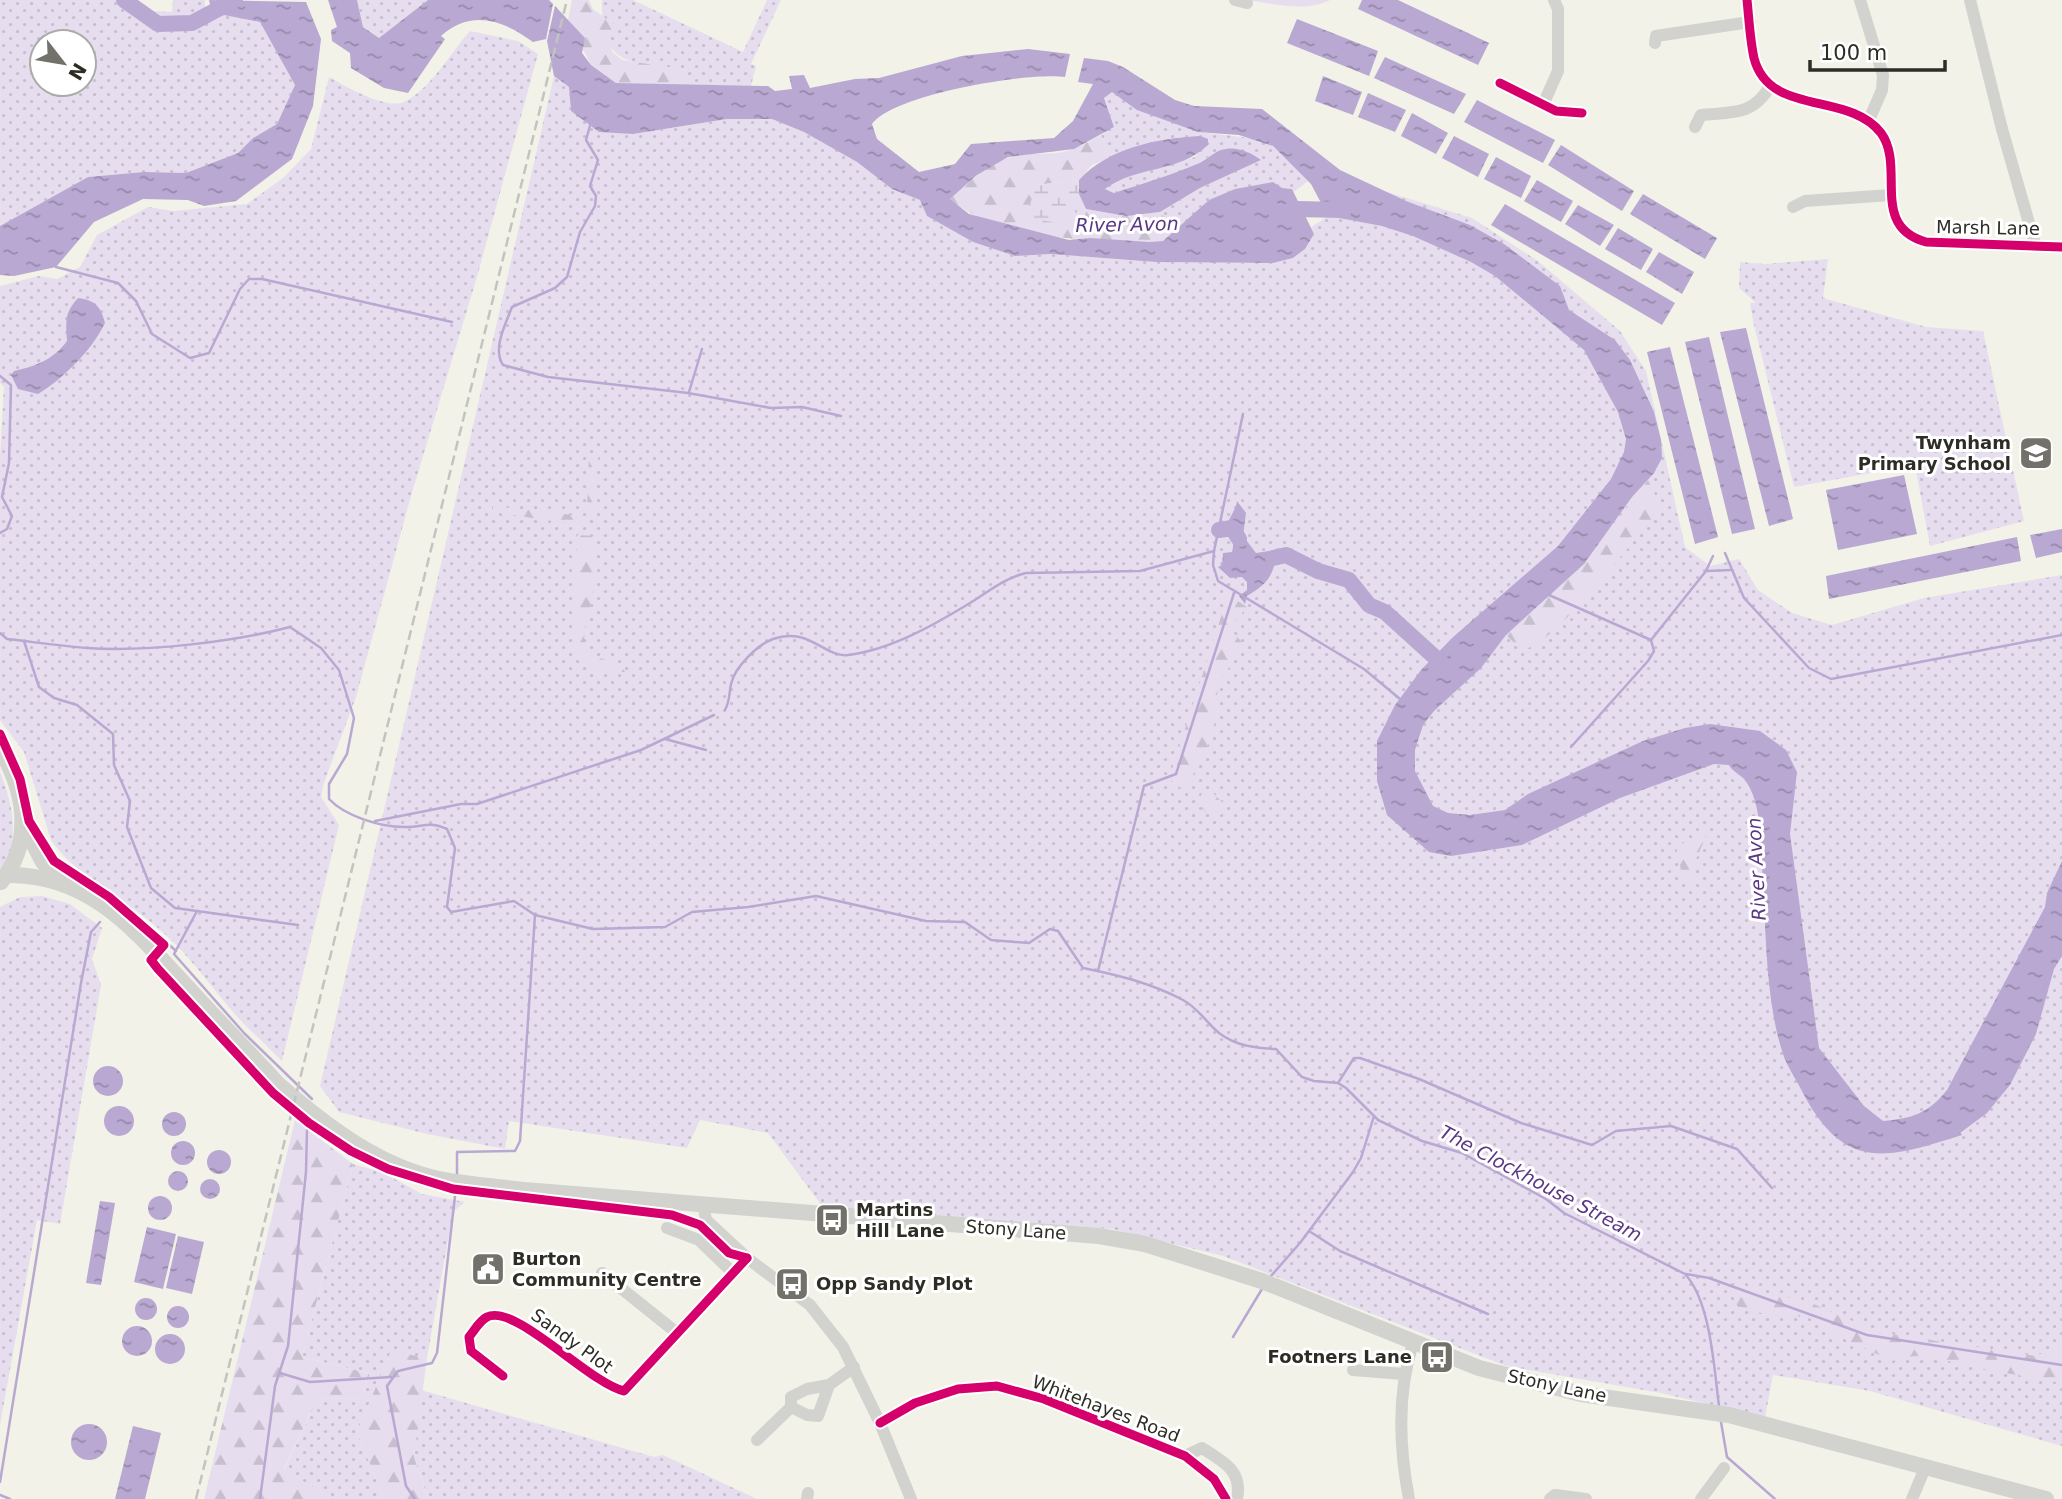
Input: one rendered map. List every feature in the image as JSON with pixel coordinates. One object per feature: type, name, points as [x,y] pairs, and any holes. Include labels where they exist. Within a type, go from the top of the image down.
[{"type":"main road","points":[[0,748],[17,781],[23,823],[21,845],[3,879]]},
{"type":"main road","name":"Stony Lane","points":[[23,823],[28,839],[59,880]]},
{"type":"main road","name":"Stony Lane","points":[[3,879],[31,874],[59,880],[128,923],[278,1084],[335,1132],[375,1154],[449,1181],[1100,1236],[1145,1244],[1262,1281],[1479,1368],[1581,1394],[1729,1415],[2046,1499]]},
{"type":"street","points":[[1543,105],[1558,71],[1558,9],[1554,0]]},
{"type":"street","points":[[1747,0],[1754,61],[1770,86],[1784,94],[1850,110],[1869,120],[1882,134],[1888,150],[1891,195],[1805,201],[1793,207]]},
{"type":"street","points":[[1860,0],[1883,75],[1882,90],[1869,120]]},
{"type":"street","points":[[1970,0],[2002,129],[2035,244]]},
{"type":"street","points":[[1654,43],[1656,36],[1749,22]]},
{"type":"street","points":[[1500,83],[1556,111],[1582,113]]},
{"type":"street","points":[[1695,128],[1701,115],[1749,110],[1760,103],[1770,86]]},
{"type":"street","name":"Marsh Lane","points":[[1891,195],[1898,222],[1913,239],[1926,242],[2062,247]]},
{"type":"street","points":[[703,1203],[706,1220],[747,1258],[810,1305],[844,1347],[880,1423],[911,1499]]},
{"type":"street","points":[[667,1228],[699,1240],[733,1273]]},
{"type":"street","name":"Sandy Plot","points":[[503,1376],[471,1351],[469,1337],[486,1317],[501,1314],[518,1321],[595,1378],[611,1388],[624,1391],[747,1258]]},
{"type":"street","points":[[602,1273],[677,1333]]},
{"type":"street","points":[[1409,1499],[1403,1468],[1403,1374],[1413,1343]]},
{"type":"street","points":[[757,1440],[791,1407],[791,1397],[807,1389],[830,1385],[854,1367]]},
{"type":"street","points":[[1353,1370],[1403,1374]]},
{"type":"street","points":[[791,1407],[807,1415],[818,1416],[830,1385]]},
{"type":"street","name":"Whitehayes Road","points":[[880,1423],[915,1403],[958,1389],[997,1386],[1044,1399],[1185,1456],[1214,1479],[1226,1499]]},
{"type":"street","name":"Whitehayes Road","points":[[1185,1456],[1202,1448],[1230,1465],[1240,1486],[1237,1499]]},
{"type":"street","points":[[1701,1499],[1724,1468]]},
{"type":"street","points":[[1912,1499],[1925,1468]]},
{"type":"street","points":[[1550,1499],[1555,1495],[1586,1499]]},
{"type":"green space","points":[[0,0],[124,0],[138,10],[172,12],[173,0],[205,0],[205,12],[191,21],[205,22],[224,15],[260,22],[295,85],[277,124],[253,138],[238,153],[186,173],[144,172],[88,177],[0,226]]},
{"type":"green space","points":[[357,0],[428,0],[379,38],[363,27]]},
{"type":"green space","points":[[572,0],[589,0],[593,9],[618,27],[609,38],[612,52],[622,60],[687,70],[687,85],[616,83],[591,65],[568,20]]},
{"type":"green space","points":[[602,0],[633,0],[743,52],[767,0],[781,0],[751,64],[756,66],[751,86],[687,85],[687,70],[623,58],[614,51],[607,39]]},
{"type":"green space","points":[[1245,0],[1330,0],[1299,7]]},
{"type":"green space","points":[[470,31],[518,41],[538,54],[356,697],[324,783],[321,797],[339,825],[282,1061],[239,1018],[169,938],[145,917],[87,877],[51,840],[24,752],[0,720],[0,457],[4,387],[0,383],[0,286],[39,276],[57,279],[80,267],[97,235],[148,207],[173,211],[247,204],[283,178],[311,149],[329,77],[377,100],[397,104],[404,102],[423,89]]},
{"type":"green space","points":[[554,76],[569,87],[571,111],[633,134],[727,119],[772,119],[804,132],[857,162],[892,189],[921,200],[927,216],[973,242],[1015,256],[1051,254],[1156,262],[1273,263],[1293,258],[1305,249],[1314,234],[1311,227],[1328,216],[1372,224],[1387,192],[1472,218],[1538,261],[1620,331],[1646,371],[1685,547],[1710,566],[1739,559],[1758,590],[1792,613],[1832,625],[1924,598],[2062,575],[2062,1446],[1870,1391],[1773,1375],[1765,1418],[1661,1393],[1506,1366],[1223,1256],[1112,1229],[822,1206],[768,1133],[700,1120],[687,1148],[509,1121],[505,1149],[427,1134],[339,1112],[320,1086]]},
{"type":"green space","points":[[1112,92],[1198,132],[1260,139],[1273,146],[1308,181],[1294,192],[1292,189],[1282,188],[1209,200],[1175,232],[1160,212],[1200,188],[1261,160],[1214,153],[1180,171],[1114,193],[1104,188],[1119,179],[1195,157],[1208,140],[1198,137],[1173,138],[1109,158],[1101,135],[1114,127],[1104,97]]},
{"type":"green space","points":[[1101,135],[1109,158],[1092,165],[1079,180],[1036,185],[1053,222],[1086,209],[1126,216],[1160,212],[1175,232],[1163,241],[1083,240],[1021,230],[968,212],[950,199],[999,161],[1019,155],[1068,151]]},
{"type":"green space","points":[[1079,180],[1079,194],[1086,209],[1053,222],[1034,219],[1029,208],[1036,185]]},
{"type":"green space","points":[[1828,259],[1823,298],[1926,327],[1983,331],[2024,521],[1930,546],[1915,465],[1794,487],[1753,321],[1750,303],[1756,303],[1739,288],[1740,262],[1765,264]]},
{"type":"green space","points":[[589,456],[598,457],[594,512],[587,512]]},
{"type":"green space","points":[[1648,480],[1658,501],[1658,515],[1553,631],[1536,644],[1522,650],[1506,635],[1584,564]]},
{"type":"green space","points":[[493,506],[573,515],[580,517],[579,525],[493,512]]},
{"type":"green space","points":[[577,535],[594,536],[593,591],[585,632],[586,649],[589,655],[620,664],[625,672],[598,672],[573,655]]},
{"type":"green space","points":[[1228,595],[1247,607],[1235,622],[1233,632],[1245,646],[1217,684],[1218,713],[1205,753],[1190,780],[1181,788],[1169,779]]},
{"type":"green space","points":[[0,772],[11,810],[13,836],[7,861],[0,873]]},
{"type":"green space","points":[[1203,791],[1214,794],[1225,805],[1221,815],[1206,813],[1198,803]]},
{"type":"green space","points":[[1700,829],[1706,836],[1694,864],[1695,884],[1690,887],[1683,880],[1676,846],[1689,841]]},
{"type":"green space","points":[[42,896],[70,904],[102,928],[92,959],[101,985],[60,1224],[37,1220],[0,1425],[0,907],[20,897]]},
{"type":"green space","points":[[295,1120],[353,1164],[302,1357],[368,1373],[362,1399],[318,1398],[284,1469],[332,1499],[204,1499]]},
{"type":"green space","points":[[353,1164],[384,1173],[422,1194],[465,1202],[453,1212],[427,1358],[391,1352],[357,1432],[384,1499],[332,1499],[284,1470],[318,1398],[362,1399],[368,1373],[302,1357]]},
{"type":"green space","points":[[1740,1287],[1809,1302],[1878,1332],[2036,1356],[2062,1344],[2062,1383],[1955,1364],[1932,1357],[1916,1356],[1892,1361],[1826,1330],[1808,1317],[1768,1315],[1737,1306],[1732,1289]]},
{"type":"green space","points":[[391,1351],[427,1358],[414,1457],[428,1499],[384,1499],[357,1432]]},
{"type":"green space","points":[[421,1390],[654,1457],[663,1455],[757,1499],[428,1499],[414,1457]]},
{"type":"water","points":[[209,0],[306,2],[321,39],[313,106],[292,159],[236,201],[204,206],[188,200],[143,199],[94,222],[56,267],[14,276],[0,275],[0,226],[88,177],[144,172],[186,173],[238,153],[253,138],[277,124],[295,85],[260,22],[224,15],[205,22],[189,21],[211,8]]},
{"type":"water","points":[[328,0],[357,0],[363,27],[379,38],[428,0],[549,0],[553,4],[546,39],[533,42],[510,28],[487,21],[464,22],[452,28],[441,36],[445,39],[408,93],[384,88],[351,68],[350,53],[332,41],[331,30],[337,27]]},
{"type":"water","points":[[1362,0],[1398,0],[1489,43],[1478,65],[1358,9]]},
{"type":"water","points":[[555,6],[585,38],[582,53],[591,65],[616,83],[768,86],[775,91],[792,89],[789,76],[804,75],[810,88],[855,79],[879,78],[962,56],[1028,49],[1070,54],[1065,77],[1022,78],[963,87],[906,103],[885,113],[872,124],[877,139],[919,172],[955,164],[971,144],[1054,138],[1073,121],[1093,84],[1078,82],[1084,58],[1108,61],[1123,67],[1175,100],[1194,106],[1262,109],[1340,170],[1406,201],[1470,225],[1504,244],[1560,286],[1569,310],[1615,340],[1630,360],[1654,412],[1662,458],[1654,473],[1632,497],[1584,564],[1506,635],[1481,668],[1434,711],[1423,725],[1415,750],[1415,771],[1433,806],[1448,813],[1470,815],[1505,810],[1528,794],[1643,741],[1685,728],[1710,724],[1760,731],[1786,750],[1797,772],[1790,834],[1819,1048],[1864,1106],[1883,1121],[1902,1119],[1919,1113],[1947,1090],[2045,907],[2047,893],[2062,861],[2062,956],[2054,969],[2036,1034],[2010,1085],[1987,1113],[1960,1133],[1962,1135],[1891,1153],[1871,1153],[1853,1148],[1836,1137],[1820,1120],[1788,1067],[1778,1037],[1768,971],[1759,817],[1747,783],[1729,765],[1714,764],[1620,798],[1522,845],[1451,856],[1429,852],[1387,815],[1377,781],[1377,741],[1395,705],[1421,670],[1452,638],[1558,546],[1611,479],[1624,452],[1626,439],[1618,412],[1584,350],[1495,276],[1413,236],[1382,226],[1328,216],[1311,184],[1273,146],[1239,135],[1198,132],[1137,110],[1112,92],[1104,98],[1114,127],[1074,149],[1008,157],[977,175],[950,199],[969,214],[1069,240],[1090,238],[1149,242],[1163,241],[1209,200],[1235,189],[1273,182],[1282,188],[1292,189],[1314,234],[1305,249],[1293,258],[1273,263],[1156,262],[1051,254],[1015,256],[973,242],[927,216],[920,200],[892,189],[857,162],[804,132],[772,119],[727,119],[633,134],[599,132],[571,111],[569,87],[554,76],[547,41]]},
{"type":"water","points":[[1297,19],[1378,51],[1369,76],[1287,43]]},
{"type":"water","points":[[1385,57],[1466,94],[1454,114],[1374,78]]},
{"type":"water","points":[[1323,76],[1362,92],[1353,115],[1315,101]]},
{"type":"water","points":[[1368,93],[1406,110],[1395,132],[1358,117]]},
{"type":"water","points":[[1477,100],[1555,140],[1543,163],[1464,122]]},
{"type":"water","points":[[1412,113],[1448,133],[1436,154],[1401,136]]},
{"type":"water","points":[[1200,136],[1208,139],[1208,145],[1196,154],[1171,165],[1130,176],[1105,189],[1114,193],[1156,179],[1201,162],[1222,150],[1240,150],[1261,160],[1200,188],[1160,212],[1126,216],[1086,209],[1079,194],[1079,180],[1104,160],[1151,142]]},
{"type":"water","points":[[1454,136],[1489,154],[1478,177],[1442,158]]},
{"type":"water","points":[[1561,145],[1634,191],[1622,211],[1548,165]]},
{"type":"water","points":[[1496,157],[1531,176],[1521,198],[1484,179]]},
{"type":"water","points":[[1537,180],[1573,201],[1561,222],[1524,201]]},
{"type":"water","points":[[1643,194],[1717,238],[1705,259],[1630,214]]},
{"type":"water","points":[[1505,204],[1675,303],[1662,325],[1491,225]]},
{"type":"water","points":[[1578,205],[1614,225],[1600,246],[1565,224]]},
{"type":"water","points":[[1618,228],[1653,249],[1641,270],[1605,249]]},
{"type":"water","points":[[1659,252],[1694,272],[1682,294],[1646,272]]},
{"type":"water","points":[[78,298],[93,303],[105,323],[93,343],[67,372],[48,388],[38,394],[18,389],[11,375],[14,371],[44,361],[67,341],[68,313]]},
{"type":"water","points":[[1746,328],[1793,519],[1769,526],[1720,332]]},
{"type":"water","points":[[1709,337],[1755,529],[1732,534],[1685,342]]},
{"type":"water","points":[[1670,347],[1718,537],[1695,544],[1647,352]]},
{"type":"water","points":[[1904,475],[1917,534],[1838,550],[1826,490]]},
{"type":"water","points":[[1237,501],[1246,513],[1243,536],[1256,553],[1281,549],[1295,556],[1291,560],[1276,559],[1269,577],[1263,585],[1247,596],[1245,604],[1239,596],[1247,590],[1247,582],[1242,577],[1230,578],[1218,567],[1222,565],[1223,553],[1232,552],[1235,537],[1226,530]]},
{"type":"water","points":[[2062,529],[2062,552],[2036,558],[2030,535]]},
{"type":"water","points":[[2017,537],[2021,561],[1829,599],[1826,576]]},
{"type":"water","points":[[108,1066],[114,1067],[122,1075],[122,1087],[114,1095],[108,1096],[102,1095],[94,1087],[93,1081],[94,1075],[102,1067]]},
{"type":"water","points":[[119,1106],[125,1107],[133,1115],[133,1127],[125,1135],[119,1136],[113,1135],[105,1127],[104,1121],[105,1115],[113,1107]]},
{"type":"water","points":[[174,1112],[185,1119],[186,1124],[179,1135],[174,1136],[163,1129],[162,1124],[169,1113]]},
{"type":"water","points":[[183,1141],[194,1148],[195,1153],[188,1164],[183,1165],[172,1158],[171,1153],[178,1142]]},
{"type":"water","points":[[219,1150],[230,1157],[231,1162],[224,1173],[219,1174],[208,1167],[207,1162],[214,1151]]},
{"type":"water","points":[[178,1171],[185,1174],[188,1181],[185,1188],[178,1191],[171,1188],[168,1181],[171,1174]]},
{"type":"water","points":[[210,1179],[217,1182],[220,1189],[217,1196],[210,1199],[203,1196],[200,1189],[203,1182]]},
{"type":"water","points":[[160,1196],[171,1203],[172,1208],[165,1219],[160,1220],[149,1213],[148,1208],[155,1197]]},
{"type":"water","points":[[100,1201],[115,1203],[101,1285],[86,1283]]},
{"type":"water","points":[[147,1227],[176,1234],[163,1289],[134,1282]]},
{"type":"water","points":[[178,1236],[204,1242],[192,1294],[166,1288]]},
{"type":"water","points":[[146,1298],[154,1301],[157,1309],[154,1317],[146,1320],[138,1317],[135,1309],[138,1301]]},
{"type":"water","points":[[178,1306],[186,1309],[189,1317],[186,1325],[178,1328],[170,1325],[167,1317],[170,1309]]},
{"type":"water","points":[[137,1326],[143,1327],[151,1335],[151,1347],[143,1355],[137,1356],[131,1355],[123,1347],[122,1341],[123,1335],[131,1327]]},
{"type":"water","points":[[170,1334],[180,1339],[185,1349],[180,1359],[170,1364],[160,1359],[155,1349],[160,1339]]},
{"type":"water","points":[[89,1424],[101,1430],[107,1442],[101,1454],[89,1460],[77,1454],[71,1442],[77,1430]]},
{"type":"water","points":[[133,1426],[161,1433],[145,1499],[115,1499]]},
{"type":"waterway","points":[[124,0],[158,24],[192,23],[235,0]]},
{"type":"waterway","points":[[591,122],[586,140],[598,160],[590,186],[596,196],[595,206],[580,232],[567,277],[555,288],[512,307],[499,344],[503,365],[548,377],[688,393],[771,408],[802,407],[841,416]]},
{"type":"waterway","name":"River Avon","points":[[1283,213],[1296,209],[1344,210]]},
{"type":"waterway","points":[[56,267],[118,283],[136,301],[152,334],[190,358],[209,353],[240,289],[249,279],[262,279],[452,322]]},
{"type":"waterway","points":[[689,392],[702,349]]},
{"type":"waterway","name":"The Clockhouse Stream","points":[[0,376],[11,385],[9,463],[2,497],[12,516],[7,529],[0,533]]},
{"type":"waterway","points":[[1243,414],[1214,551],[1213,565],[1218,581],[1364,669],[1400,699]]},
{"type":"waterway","name":"River Avon","points":[[1219,530],[1232,528],[1239,539]]},
{"type":"waterway","points":[[725,710],[737,671],[754,651],[773,639],[797,636],[840,655],[864,652],[927,628],[1018,575],[1140,571],[1214,551]]},
{"type":"waterway","points":[[1725,553],[1744,598],[1809,668],[1831,679],[2062,635]]},
{"type":"waterway","name":"River Avon","points":[[1273,558],[1286,555],[1318,571],[1349,580],[1369,605],[1385,612],[1449,670]]},
{"type":"waterway","points":[[1651,640],[1706,571],[1713,556]]},
{"type":"waterway","points":[[1707,571],[1731,570]]},
{"type":"waterway","points":[[1098,971],[1144,786],[1176,774],[1234,593]]},
{"type":"waterway","points":[[1549,595],[1651,640]]},
{"type":"waterway","name":"The Clockhouse Stream","points":[[0,633],[7,639],[57,645],[136,649],[216,641],[290,627],[321,648],[339,670],[354,718],[347,754],[329,784],[329,799],[344,811],[374,823],[404,827],[435,825],[447,829],[455,848],[447,907],[451,912],[514,901],[535,915],[593,929],[665,927],[692,912],[748,907],[816,896],[926,921],[965,922],[991,940],[1029,943],[1050,929],[1058,931],[1083,968],[1134,980],[1183,1000],[1214,1029],[1232,1041],[1246,1046],[1276,1049],[1302,1077],[1338,1083],[1378,1120],[1422,1141],[1462,1153],[1546,1199],[1564,1213],[1685,1274],[1694,1286],[1706,1318],[1719,1406]]},
{"type":"waterway","points":[[1571,747],[1648,661],[1654,651],[1651,640]]},
{"type":"waterway","points":[[24,641],[39,687],[54,698],[77,705],[113,734],[114,765],[130,801],[127,827],[151,888],[175,908],[197,911],[174,954],[244,1033],[312,1099]]},
{"type":"waterway","points":[[375,821],[461,804],[477,804],[641,750],[714,715]]},
{"type":"waterway","points":[[665,739],[706,750]]},
{"type":"waterway","points":[[117,897],[176,951]]},
{"type":"waterway","points":[[197,911],[298,925]]},
{"type":"waterway","points":[[457,1178],[457,1152],[515,1151],[520,1141],[535,915]]},
{"type":"waterway","points":[[0,1482],[81,983],[91,932],[100,922]]},
{"type":"waterway","points":[[1338,1083],[1354,1058],[1360,1058],[1419,1079],[1521,1123],[1592,1145],[1616,1131],[1671,1126],[1737,1149],[1772,1188]]},
{"type":"waterway","points":[[1271,1276],[1300,1243],[1353,1172],[1361,1158],[1374,1116]]},
{"type":"waterway","points":[[260,1499],[275,1386],[288,1346],[306,1172],[307,1128]]},
{"type":"waterway","points":[[415,1499],[406,1486],[387,1386],[398,1371],[432,1363],[437,1353],[455,1196]]},
{"type":"waterway","points":[[1309,1231],[1340,1251],[1488,1314]]},
{"type":"waterway","points":[[1686,1274],[1709,1278],[1867,1335],[2062,1365]]},
{"type":"waterway","points":[[1233,1337],[1262,1289]]},
{"type":"waterway","points":[[280,1373],[310,1382],[391,1377]]},
{"type":"waterway","name":"The Clockhouse Stream","points":[[1721,1422],[1727,1457],[1775,1499]]},
{"type":"waterway","points":[[0,1495],[10,1499]]},
{"type":"railway","points":[[196,1499],[567,0]]},
{"type":"cycle path","points":[[1747,0],[1754,58],[1762,76],[1776,89],[1792,97],[1850,112],[1867,120],[1881,133],[1891,162],[1893,209],[1898,223],[1909,234],[1926,242],[2062,247]]},
{"type":"cycle path","points":[[1500,83],[1556,111],[1582,113]]},
{"type":"cycle path","points":[[0,734],[20,779],[29,821],[54,861],[109,897],[164,945],[151,960],[158,969],[273,1093],[309,1123],[351,1151],[388,1169],[453,1189],[672,1215],[700,1225],[729,1253],[747,1258]]},
{"type":"cycle path","points":[[503,1376],[471,1351],[469,1337],[487,1317],[499,1316],[515,1322],[609,1385],[624,1391],[747,1258]]},
{"type":"cycle path","points":[[880,1423],[915,1403],[958,1389],[997,1386],[1044,1399],[1185,1456],[1214,1479],[1226,1499]]},
{"type":"place","name":"Twynham Primary School","points":[[2036,453]]},
{"type":"place","name":"Martins Hill Lane","points":[[832,1220]]},
{"type":"place","name":"Burton Community Centre","points":[[488,1269]]},
{"type":"place","name":"Opp Sandy Plot","points":[[792,1284]]},
{"type":"place","name":"Footners Lane","points":[[1437,1357]]}]
